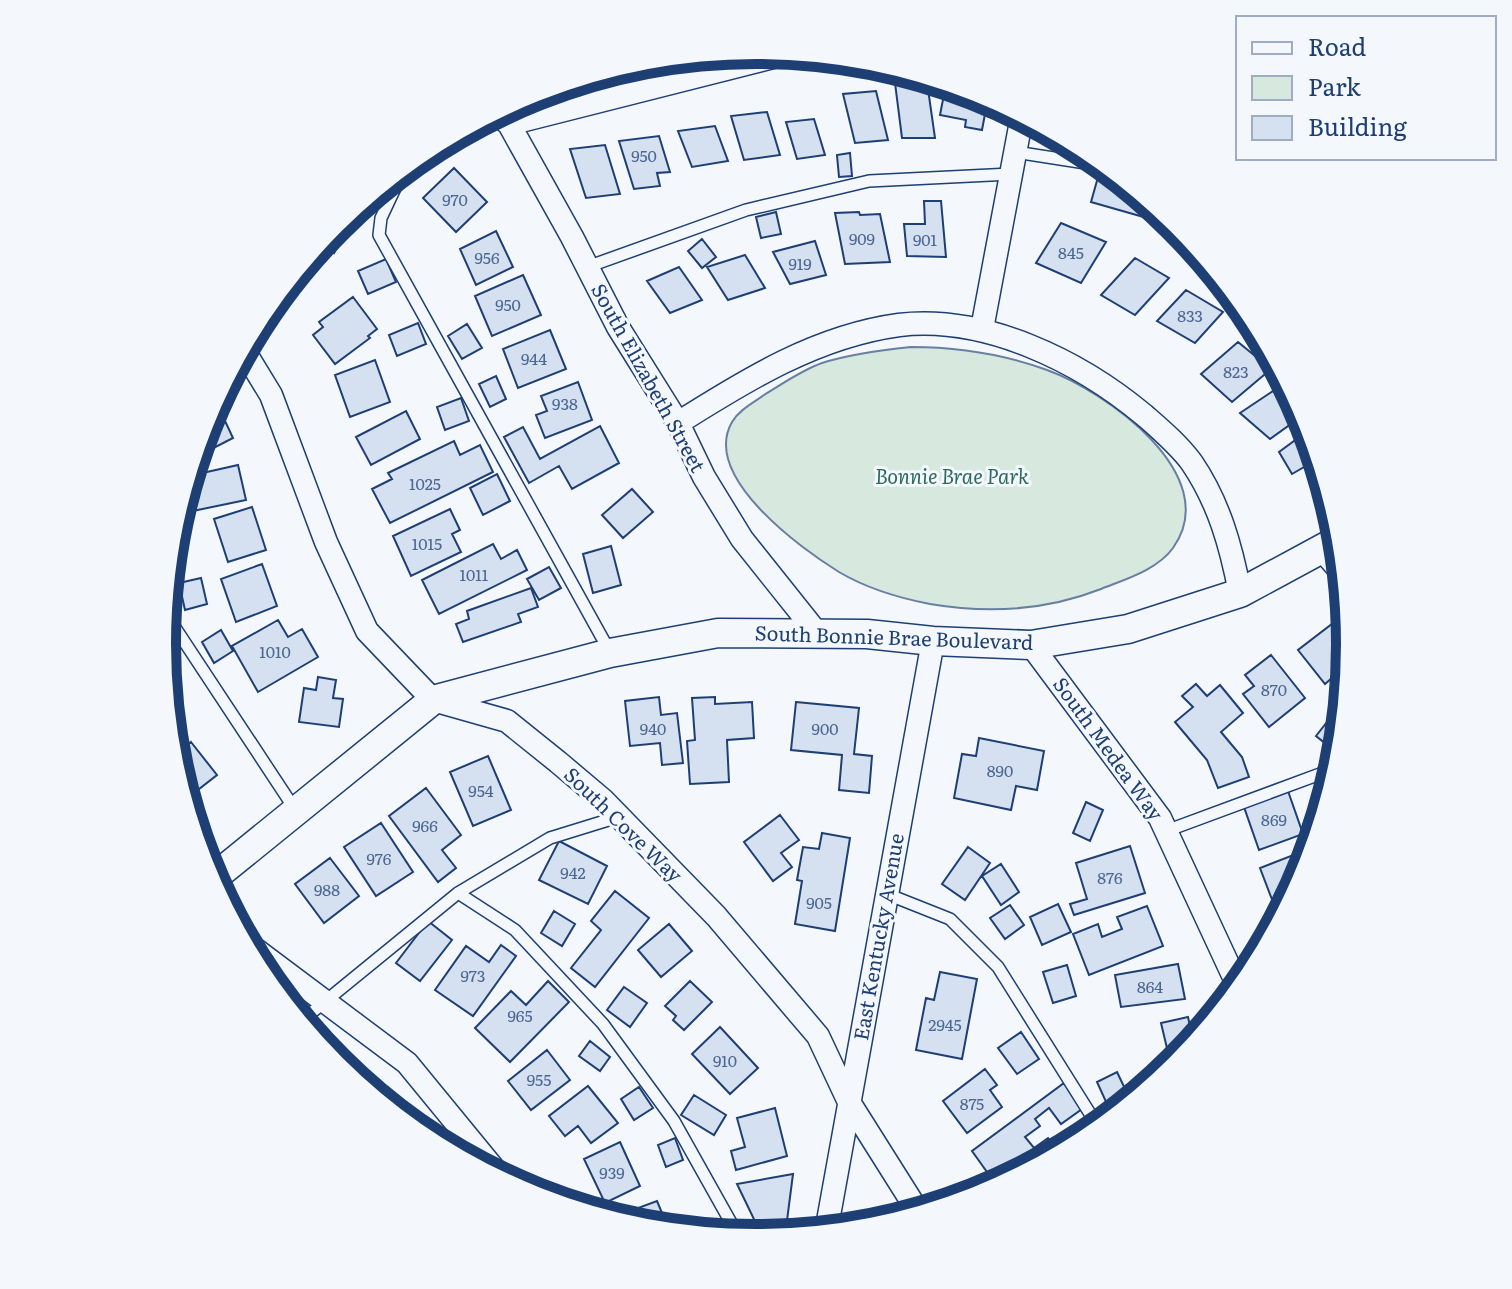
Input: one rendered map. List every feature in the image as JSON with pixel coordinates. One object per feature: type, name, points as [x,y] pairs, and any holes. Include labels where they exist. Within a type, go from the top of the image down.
[{"type":"street","points":[[522,113],[738,64]]},
{"type":"street","name":"South Elizabeth Street","points":[[504,122],[618,327],[678,423],[704,477],[742,539],[817,633]]},
{"type":"street","points":[[982,329],[1020,128]]},
{"type":"street","points":[[678,423],[740,384],[819,345],[865,331],[902,325],[982,329],[1094,377],[1158,427],[1190,460],[1213,499],[1230,542],[1240,593]]},
{"type":"street","points":[[250,360],[271,395],[326,542],[367,631],[433,700]]},
{"type":"street","name":"South Bonnie Brae Boulevard","points":[[222,871],[433,700],[610,653],[718,633],[867,634],[933,641],[1031,645],[1128,629],[1240,593],[1328,546]]},
{"type":"street","name":"East Kentucky Avenue","points":[[828,1220],[933,641]]},
{"type":"street","name":"South Medea Way","points":[[1031,645],[1160,818],[1233,975]]},
{"type":"street","name":"South Cove Way","points":[[433,700],[507,721],[603,800],[716,916],[818,1036],[849,1102],[913,1203]]},
{"type":"street","points":[[268,959],[407,1063],[484,1157]]},
{"type":"lane","points":[[587,267],[746,210],[869,181],[1013,163],[1083,165]]},
{"type":"lane","points":[[393,192],[381,218],[379,235],[610,653]]},
{"type":"lane","points":[[176,630],[296,811]]},
{"type":"lane","points":[[1166,831],[1320,774]]},
{"type":"lane","points":[[309,1015],[458,893],[550,838],[618,817]]},
{"type":"lane","points":[[458,893],[515,930],[603,1024],[674,1121],[732,1224]]},
{"type":"lane","points":[[887,894],[950,919],[998,967],[1092,1117]]},
{"type":"green space","name":"Bonnie Brae Park","points":[[911,347],[980,352],[1030,364],[1071,381],[1126,416],[1171,465],[1183,492],[1185,520],[1173,548],[1159,562],[1140,573],[1080,596],[1038,606],[974,609],[930,604],[883,592],[839,572],[801,546],[759,508],[742,487],[730,465],[726,443],[732,422],[751,404],[815,366],[855,355]]},
{"type":"building","points":[[895,83],[928,91],[935,138],[902,138]]},
{"type":"building","points":[[876,91],[888,140],[855,143],[843,94]]},
{"type":"building","points":[[944,95],[985,111],[982,130],[965,127],[966,120],[940,115]]},
{"type":"building","points":[[767,112],[780,155],[744,160],[731,116]]},
{"type":"building","points":[[814,119],[825,155],[797,159],[786,122]]},
{"type":"building","points":[[715,126],[728,161],[692,167],[678,131]]},
{"type":"building","points":[[659,136],[670,172],[657,173],[660,186],[634,189],[619,141]]},
{"type":"building","points":[[605,145],[620,194],[586,198],[570,149]]},
{"type":"building","points":[[850,153],[852,176],[839,177],[837,155]]},
{"type":"building","points":[[454,168],[487,202],[456,232],[423,198]]},
{"type":"building","points":[[1098,176],[1150,219],[1091,202]]},
{"type":"building","points":[[924,201],[941,201],[946,257],[907,256],[904,224],[925,224]]},
{"type":"building","points":[[776,212],[781,234],[761,238],[756,217]]},
{"type":"building","points":[[859,212],[860,215],[880,214],[890,262],[845,264],[835,213]]},
{"type":"building","points":[[1061,223],[1106,242],[1081,283],[1036,263]]},
{"type":"building","points":[[496,231],[513,267],[476,285],[460,249]]},
{"type":"building","points":[[702,239],[716,257],[702,268],[688,251]]},
{"type":"building","points":[[815,241],[826,275],[790,284],[773,252]]},
{"type":"building","points":[[745,255],[765,288],[728,300],[707,267]]},
{"type":"building","points":[[1135,258],[1169,278],[1135,315],[1101,295]]},
{"type":"building","points":[[386,259],[396,282],[368,294],[358,271]]},
{"type":"building","points":[[679,267],[702,300],[670,313],[647,281]]},
{"type":"building","points":[[523,275],[541,315],[492,336],[475,296]]},
{"type":"building","points":[[1186,290],[1223,312],[1195,343],[1157,321]]},
{"type":"building","points":[[353,297],[377,329],[368,336],[370,338],[335,364],[313,335],[323,327],[319,322]]},
{"type":"building","points":[[418,323],[426,344],[397,356],[389,335]]},
{"type":"building","points":[[467,324],[482,348],[462,359],[448,336]]},
{"type":"building","points":[[550,330],[566,369],[518,388],[503,349]]},
{"type":"building","points":[[1238,342],[1264,363],[1268,371],[1232,402],[1201,374]]},
{"type":"building","points":[[375,360],[390,402],[350,417],[335,375]]},
{"type":"building","points":[[496,376],[506,399],[490,407],[479,384]]},
{"type":"building","points":[[578,382],[592,420],[545,438],[536,415],[547,411],[541,396]]},
{"type":"building","points":[[1277,388],[1292,423],[1270,439],[1240,413]]},
{"type":"building","points":[[461,398],[469,421],[445,430],[437,407]]},
{"type":"building","points":[[406,411],[420,439],[371,465],[356,437]]},
{"type":"building","points":[[223,416],[233,438],[209,450]]},
{"type":"building","points":[[600,426],[619,463],[572,489],[559,466],[529,483],[504,437],[523,427],[540,459]]},
{"type":"building","points":[[1298,438],[1308,465],[1292,474],[1279,452]]},
{"type":"building","points":[[454,441],[460,455],[480,445],[493,472],[390,523],[372,489],[392,479],[388,473]]},
{"type":"building","points":[[238,465],[246,500],[191,511],[201,473]]},
{"type":"building","points":[[497,474],[510,501],[483,515],[470,488]]},
{"type":"building","points":[[632,489],[653,512],[623,538],[602,515]]},
{"type":"building","points":[[252,507],[266,550],[228,562],[214,519]]},
{"type":"building","points":[[450,509],[460,530],[452,534],[461,552],[411,576],[393,536]]},
{"type":"building","points":[[493,544],[501,559],[517,550],[527,570],[439,614],[422,580]]},
{"type":"building","points":[[611,546],[621,585],[593,593],[583,554]]},
{"type":"building","points":[[262,564],[277,606],[236,622],[221,579]]},
{"type":"building","points":[[549,567],[561,588],[539,600],[527,579]]},
{"type":"building","points":[[201,578],[207,604],[185,610],[179,583]]},
{"type":"building","points":[[531,588],[538,607],[518,614],[521,622],[463,642],[456,624],[469,619],[467,611]]},
{"type":"building","points":[[278,620],[288,637],[302,629],[318,657],[258,692],[232,646]]},
{"type":"building","points":[[1335,621],[1335,675],[1325,684],[1298,650]]},
{"type":"building","points":[[221,630],[233,651],[214,663],[202,642]]},
{"type":"building","points":[[1271,655],[1305,698],[1269,727],[1243,694],[1254,686],[1245,675]]},
{"type":"building","points":[[318,677],[336,680],[333,698],[343,699],[339,727],[299,722],[304,688],[316,690]]},
{"type":"building","points":[[1196,684],[1207,696],[1220,685],[1243,713],[1221,732],[1242,757],[1249,777],[1218,788],[1207,760],[1175,722],[1193,707],[1182,696]]},
{"type":"building","points":[[659,697],[661,715],[677,713],[683,763],[662,765],[660,743],[630,746],[625,701]]},
{"type":"building","points":[[715,697],[715,704],[752,702],[754,738],[727,740],[729,782],[690,784],[687,741],[695,740],[692,698]]},
{"type":"building","points":[[796,702],[859,708],[854,754],[872,756],[869,793],[839,790],[842,755],[791,750]]},
{"type":"building","points":[[1331,717],[1327,745],[1316,736]]},
{"type":"building","points":[[979,738],[1044,751],[1037,790],[1016,786],[1011,810],[954,798],[962,754],[976,756]]},
{"type":"building","points":[[191,742],[217,775],[194,793],[187,758],[185,747]]},
{"type":"building","points":[[488,756],[511,810],[473,826],[450,772]]},
{"type":"building","points":[[426,788],[461,835],[442,850],[456,868],[438,882],[389,816]]},
{"type":"building","points":[[1288,791],[1303,834],[1259,850],[1244,807]]},
{"type":"building","points":[[1086,802],[1103,810],[1090,841],[1073,833]]},
{"type":"building","points":[[780,815],[799,840],[781,853],[792,867],[773,881],[744,842]]},
{"type":"building","points":[[381,823],[413,872],[376,896],[344,847]]},
{"type":"building","points":[[822,833],[850,838],[835,931],[795,924],[802,881],[797,880],[803,847],[819,849]]},
{"type":"building","points":[[559,841],[607,866],[588,904],[539,880]]},
{"type":"building","points":[[1130,846],[1145,893],[1074,915],[1070,904],[1087,899],[1076,863]]},
{"type":"building","points":[[968,847],[990,863],[965,900],[942,884]]},
{"type":"building","points":[[1296,854],[1274,906],[1260,868]]},
{"type":"building","points":[[330,858],[359,896],[324,923],[295,884]]},
{"type":"building","points":[[1001,864],[1019,892],[1001,905],[982,876]]},
{"type":"building","points":[[615,891],[649,918],[595,987],[571,968],[601,930],[591,921]]},
{"type":"building","points":[[1058,904],[1071,932],[1042,945],[1030,917]]},
{"type":"building","points":[[1010,905],[1024,925],[1005,939],[990,918]]},
{"type":"building","points":[[1147,906],[1163,946],[1089,975],[1073,934],[1098,924],[1102,937],[1122,929],[1117,917]]},
{"type":"building","points":[[554,911],[575,924],[562,946],[541,933]]},
{"type":"building","points":[[428,921],[452,940],[420,981],[396,963]]},
{"type":"building","points":[[669,924],[692,951],[661,977],[638,950]]},
{"type":"building","points":[[501,945],[516,956],[473,1016],[435,990],[466,946],[489,962]]},
{"type":"building","points":[[1178,964],[1185,999],[1121,1007],[1115,975]]},
{"type":"building","points":[[1067,965],[1076,996],[1053,1003],[1043,972]]},
{"type":"building","points":[[940,972],[977,979],[962,1059],[916,1050],[926,998],[934,1000]]},
{"type":"building","points":[[548,981],[569,1002],[510,1062],[475,1028],[511,991],[526,1005]]},
{"type":"building","points":[[690,981],[712,1002],[684,1030],[673,1020],[676,1016],[665,1006]]},
{"type":"building","points":[[624,987],[647,1003],[630,1027],[607,1010]]},
{"type":"building","points":[[1188,1017],[1191,1029],[1168,1053],[1161,1023]]},
{"type":"building","points":[[720,1027],[758,1068],[730,1094],[692,1054]]},
{"type":"building","points":[[1021,1032],[1039,1059],[1017,1074],[998,1048]]},
{"type":"building","points":[[590,1041],[610,1057],[600,1071],[579,1056]]},
{"type":"building","points":[[547,1050],[570,1080],[531,1110],[508,1081]]},
{"type":"building","points":[[985,1069],[997,1085],[990,1090],[1002,1107],[967,1133],[943,1101]]},
{"type":"building","points":[[1117,1072],[1126,1091],[1107,1104],[1097,1082]]},
{"type":"building","points":[[1064,1083],[1082,1109],[1061,1124],[1049,1108],[1035,1119],[1040,1126],[1025,1137],[1034,1148],[1048,1138],[1052,1143],[990,1176],[972,1151]]},
{"type":"building","points":[[588,1086],[618,1123],[591,1143],[578,1126],[565,1136],[549,1116]]},
{"type":"building","points":[[639,1087],[653,1108],[634,1120],[621,1099]]},
{"type":"building","points":[[694,1095],[726,1115],[714,1135],[681,1115]]},
{"type":"building","points":[[775,1108],[787,1156],[736,1170],[731,1151],[745,1147],[737,1118]]},
{"type":"building","points":[[675,1138],[683,1160],[666,1167],[658,1145]]},
{"type":"building","points":[[620,1142],[640,1186],[605,1203],[584,1159]]},
{"type":"building","points":[[793,1174],[787,1224],[757,1225],[737,1184]]},
{"type":"building","points":[[657,1201],[664,1217],[643,1214],[630,1211]]}]
